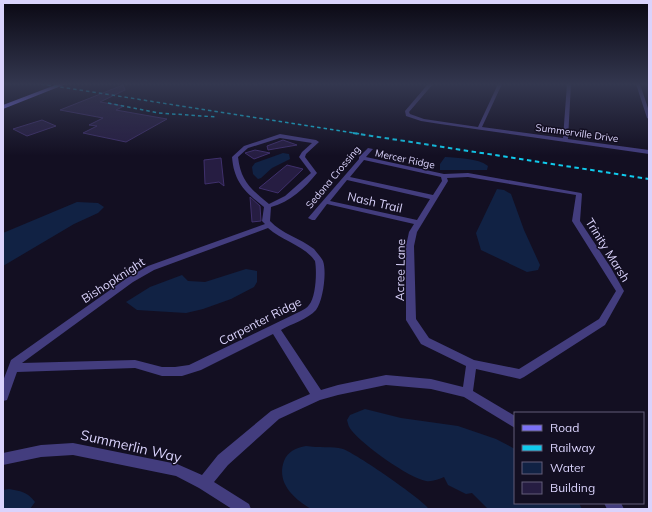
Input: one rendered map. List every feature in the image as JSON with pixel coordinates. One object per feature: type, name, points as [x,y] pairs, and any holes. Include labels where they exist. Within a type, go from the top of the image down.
[{"type":"street","name":"Summerville Drive","points":[[411,108],[407,112],[408,115],[422,120],[649,152]]},
{"type":"street","points":[[479,128],[489,108]]},
{"type":"street","points":[[565,141],[567,108]]},
{"type":"street","points":[[646,108],[649,118]]},
{"type":"street","points":[[280,136],[316,142],[304,153],[302,157],[303,160],[313,169],[314,173],[287,199],[279,204],[268,206],[247,189],[235,170],[235,157],[246,147],[280,136]]},
{"type":"street","name":"Sedona Crossing","points":[[312,218],[370,149]]},
{"type":"street","name":"Mercer Ridge","points":[[362,158],[444,176]]},
{"type":"street","name":"Trinity Marsh","points":[[444,176],[468,176],[578,194],[576,221],[620,291],[602,322],[520,374],[472,364]]},
{"type":"street","name":"Acree Lane","points":[[444,176],[445,181],[413,232],[410,246],[411,320],[425,341],[472,364]]},
{"type":"street","points":[[346,178],[435,198]]},
{"type":"street","name":"Nash Trail","points":[[326,202],[419,223]]},
{"type":"street","points":[[268,206],[266,221],[269,225]]},
{"type":"street","name":"Carpenter Ridge","points":[[14,368],[136,364],[148,369],[178,372],[191,369],[275,329],[313,308],[318,295],[319,262],[314,254],[303,246],[286,238],[269,225]]},
{"type":"street","name":"Bishopknight","points":[[3,396],[15,364],[23,356],[130,280],[151,268],[269,225]]},
{"type":"street","points":[[275,329],[318,396]]},
{"type":"street","points":[[467,393],[472,364]]},
{"type":"street","points":[[204,483],[223,460],[275,415],[318,396],[338,390],[386,380],[430,384],[467,393],[514,421]]},
{"type":"street","name":"Summerlin Way","points":[[3,459],[41,451],[73,449],[177,470],[204,483],[244,509]]},
{"type":"water","points":[[283,153],[289,154],[290,159],[272,168],[261,178],[258,179],[253,174],[252,167],[255,163]]},
{"type":"water","points":[[445,157],[479,161],[488,166],[487,170],[440,170],[440,164]]},
{"type":"water","points":[[497,189],[504,190],[511,194],[524,230],[540,265],[538,270],[527,272],[481,250],[476,233]]},
{"type":"water","points":[[77,202],[98,203],[104,207],[98,213],[74,224],[3,266],[3,233]]},
{"type":"water","points":[[246,269],[257,271],[257,282],[254,287],[231,299],[203,309],[186,313],[137,310],[126,302],[150,287],[182,275],[188,281],[205,282]]},
{"type":"water","points":[[365,409],[401,418],[458,426],[496,439],[514,448],[514,504],[580,504],[582,509],[488,509],[472,493],[466,494],[448,485],[444,477],[426,481],[418,479],[398,468],[366,444],[351,430],[347,420],[350,415]]},
{"type":"water","points":[[306,446],[339,448],[350,452],[402,487],[429,509],[311,509],[298,500],[288,490],[282,476],[284,461],[290,452]]},
{"type":"water","points":[[9,489],[27,494],[35,502],[30,509],[3,509],[3,490]]},
{"type":"building","points":[[65,108],[120,108],[116,110],[167,119],[126,142],[83,133],[97,126],[89,125],[103,118],[60,110]]},
{"type":"building","points":[[42,120],[56,126],[27,136],[13,129]]},
{"type":"building","points":[[283,140],[297,145],[268,150],[267,146]]},
{"type":"building","points":[[255,150],[270,153],[254,159],[245,153]]},
{"type":"building","points":[[221,158],[224,186],[219,182],[205,184],[204,160]]},
{"type":"building","points":[[287,165],[303,169],[278,193],[259,188]]},
{"type":"building","points":[[250,197],[260,206],[261,221],[252,222]]},
{"type":"railway","points":[[133,108],[159,113],[217,117]]},
{"type":"railway","points":[[193,108],[360,134]]},
{"type":"railway","points":[[353,133],[649,179]]}]
